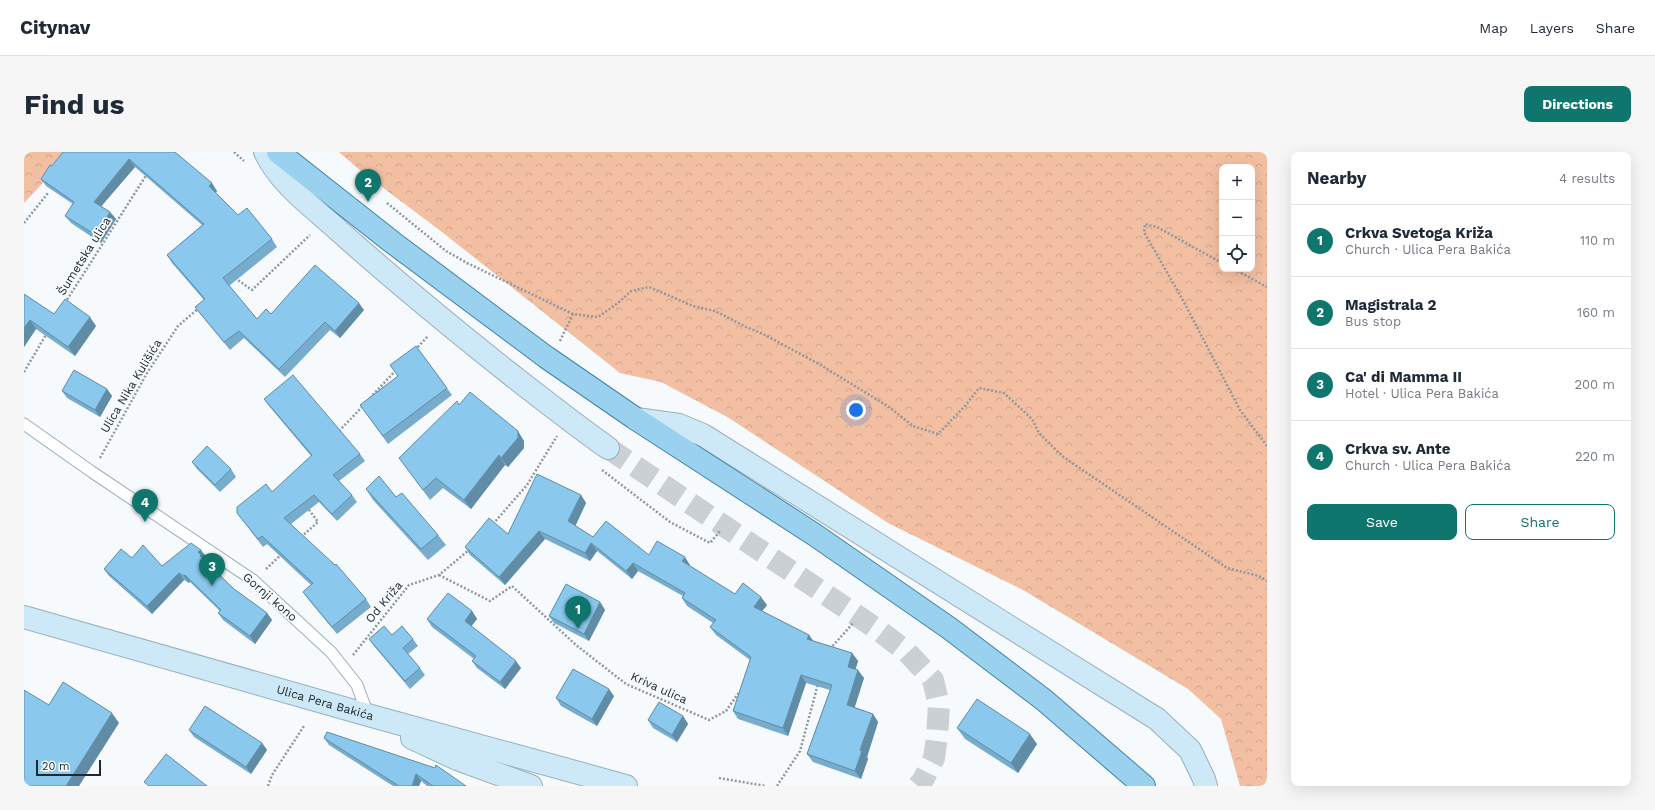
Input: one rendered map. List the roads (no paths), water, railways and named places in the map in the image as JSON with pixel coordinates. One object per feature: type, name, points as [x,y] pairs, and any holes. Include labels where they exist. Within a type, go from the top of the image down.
[{"type":"main road","points":[[265,152],[274,167],[292,188],[353,243],[445,322],[608,448]]},
{"type":"main road","points":[[278,152],[392,242],[546,357],[636,419],[815,535],[949,628],[1044,700],[1144,786]]},
{"type":"main road","points":[[636,419],[679,425],[703,435],[1157,719],[1190,750],[1206,786]]},
{"type":"main road","name":"Ulica Pera Bakića","points":[[24,617],[368,715],[626,786]]},
{"type":"main road","points":[[368,715],[407,736],[457,759],[531,786]]},
{"type":"lane","name":"Gornji kono","points":[[24,424],[92,472],[253,580],[331,652],[357,685],[368,715]]},
{"type":"tunnel","points":[[608,448],[877,629],[907,652],[933,680],[939,705],[937,737],[934,758],[923,780],[918,786]]},
{"type":"place","name":"Magistrala 2","points":[[368,202]]},
{"type":"place","name":"Crkva sv. Ante","points":[[145,522]]},
{"type":"place","name":"Ca' di Mamma II","points":[[212,586]]},
{"type":"place","name":"Crkva Svetoga Križa","points":[[578,629]]}]
